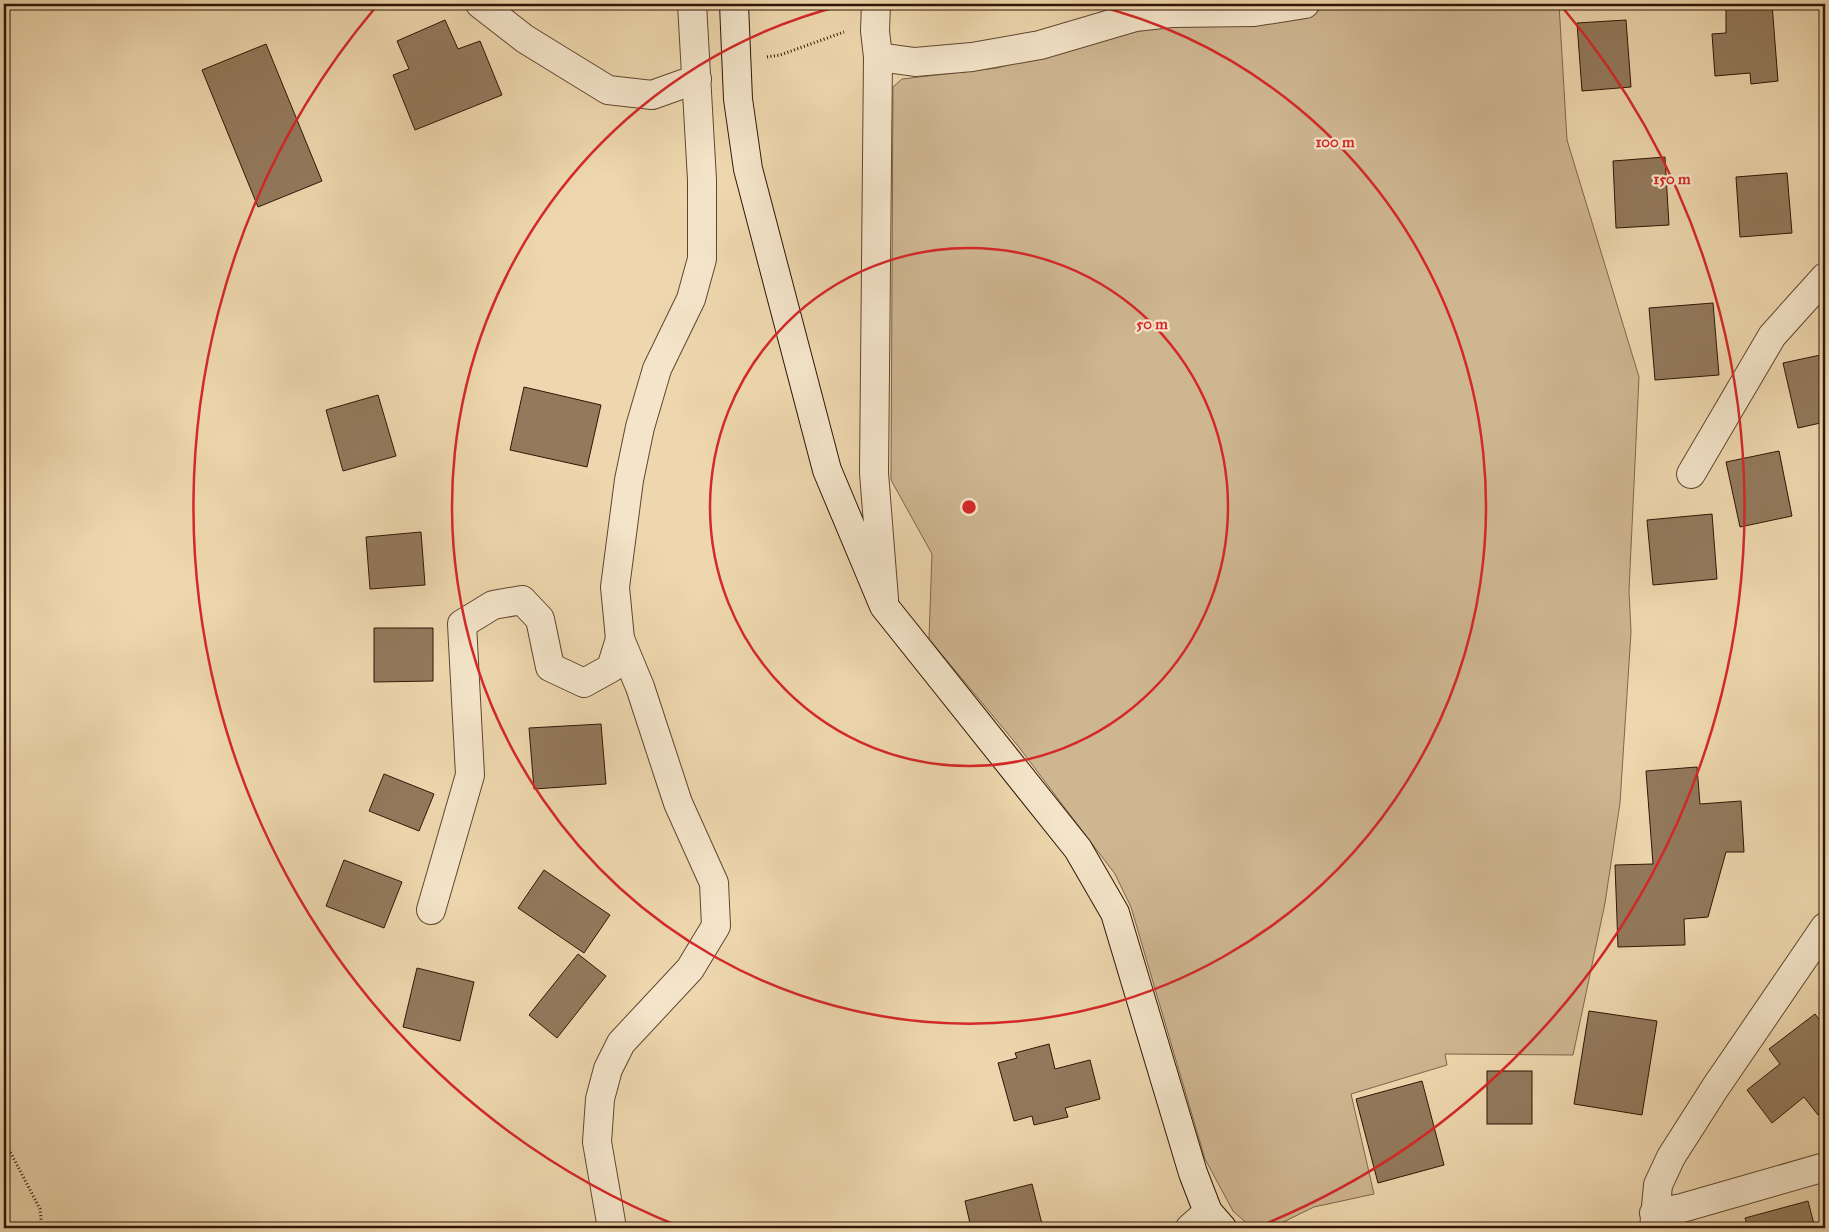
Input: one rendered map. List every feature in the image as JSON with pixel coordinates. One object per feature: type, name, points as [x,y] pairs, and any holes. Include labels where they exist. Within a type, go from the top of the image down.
[{"type":"street","points":[[480,4],[525,39],[608,90],[652,95],[698,79]]},
{"type":"street","points":[[612,1228],[597,1142],[600,1099],[608,1069],[621,1043],[690,969],[716,926],[714,883],[678,804],[640,687],[620,639],[614,587],[634,454],[657,369],[691,299],[702,259],[698,79],[692,4]]},
{"type":"street","points":[[734,4],[738,99],[748,169],[827,470],[884,606],[1078,849],[1115,913],[1207,1223]]},
{"type":"street","points":[[876,4],[874,473],[884,606]]},
{"type":"street","points":[[876,44],[915,62],[972,57],[1040,45],[1135,17],[1171,13],[1254,12],[1305,4]]},
{"type":"street","points":[[1691,474],[1772,336],[1825,277]]},
{"type":"street","points":[[431,910],[470,775],[462,624],[492,605],[522,600],[540,619],[550,667],[584,684],[611,668],[620,639]]},
{"type":"street","points":[[1654,1221],[1658,1184],[1671,1157],[1715,1088],[1825,927]]},
{"type":"street","points":[[1654,1221],[1682,1208],[1825,1167]]},
{"type":"path","points":[[737,59],[780,56],[841,32],[876,44]]},
{"type":"path","points":[[4,1140],[40,1209],[42,1228]]},
{"type":"shaded area","points":[[1348,4],[1559,4],[1567,140],[1639,377],[1629,591],[1631,632],[1620,803],[1605,903],[1573,1055],[1445,1054],[1447,1065],[1351,1094],[1374,1194],[1314,1207],[1271,1228],[1252,1228],[1233,1211],[1205,1159],[1131,907],[1115,874],[1018,746],[929,639],[932,554],[891,480],[893,87],[902,79],[997,68],[1080,46],[1137,23],[1262,19]]},
{"type":"building","points":[[1726,4],[1772,4],[1778,81],[1751,84],[1750,73],[1715,76],[1712,34],[1726,33]]},
{"type":"building","points":[[445,20],[458,49],[480,41],[502,95],[415,130],[393,75],[409,69],[397,41]]},
{"type":"building","points":[[1626,20],[1631,87],[1582,91],[1577,23]]},
{"type":"building","points":[[266,44],[322,181],[258,207],[202,70]]},
{"type":"building","points":[[1665,157],[1669,225],[1616,228],[1613,161]]},
{"type":"building","points":[[1787,173],[1792,233],[1740,237],[1736,177]]},
{"type":"building","points":[[1713,303],[1719,375],[1655,380],[1649,308]]},
{"type":"building","points":[[1825,354],[1825,422],[1798,428],[1783,363]]},
{"type":"building","points":[[524,387],[601,405],[587,467],[510,450]]},
{"type":"building","points":[[378,395],[396,456],[343,471],[326,410]]},
{"type":"building","points":[[1779,451],[1792,516],[1740,527],[1726,462]]},
{"type":"building","points":[[1712,514],[1717,579],[1653,585],[1647,520]]},
{"type":"building","points":[[421,532],[425,585],[370,589],[366,537]]},
{"type":"building","points":[[374,628],[433,628],[433,681],[374,682]]},
{"type":"building","points":[[601,724],[606,784],[534,789],[529,728]]},
{"type":"building","points":[[1697,767],[1700,804],[1741,801],[1744,852],[1726,852],[1708,917],[1684,919],[1685,945],[1618,947],[1615,865],[1653,864],[1646,771]]},
{"type":"building","points":[[384,774],[434,794],[419,831],[369,811]]},
{"type":"building","points":[[344,860],[402,882],[384,928],[326,906]]},
{"type":"building","points":[[544,870],[610,915],[584,953],[518,908]]},
{"type":"building","points":[[578,954],[606,976],[557,1038],[529,1015]]},
{"type":"building","points":[[417,968],[474,982],[460,1041],[403,1027]]},
{"type":"building","points":[[1589,1011],[1657,1021],[1642,1115],[1574,1104]]},
{"type":"building","points":[[1815,1014],[1825,1027],[1825,1110],[1818,1115],[1804,1097],[1772,1123],[1747,1090],[1780,1064],[1769,1049]]},
{"type":"building","points":[[1049,1044],[1055,1069],[1090,1060],[1100,1099],[1065,1108],[1068,1117],[1034,1125],[1032,1116],[1014,1121],[998,1063],[1017,1058],[1015,1053]]},
{"type":"building","points":[[1487,1071],[1532,1071],[1532,1124],[1487,1124]]},
{"type":"building","points":[[1422,1081],[1444,1165],[1378,1183],[1356,1099]]},
{"type":"building","points":[[1032,1184],[1043,1228],[971,1228],[965,1201]]},
{"type":"building","points":[[1808,1201],[1815,1228],[1748,1228],[1745,1218]]}]
